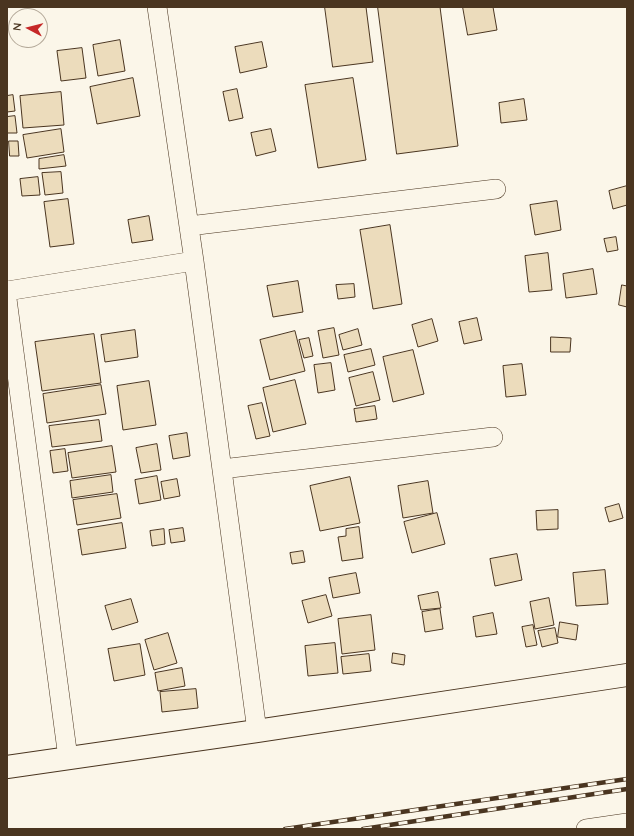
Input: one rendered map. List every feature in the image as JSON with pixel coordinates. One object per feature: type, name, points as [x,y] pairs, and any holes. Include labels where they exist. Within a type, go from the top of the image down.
[{"type":"street","points":[[157,7],[194,261],[258,732]]},
{"type":"street","points":[[189,226],[496,189]]},
{"type":"street","points":[[7,291],[194,261]]},
{"type":"street","points":[[7,299],[68,758]]},
{"type":"street","points":[[222,469],[493,437]]},
{"type":"street","points":[[7,766],[258,732],[627,675]]},
{"type":"street","points":[[586,829],[627,823]]},
{"type":"building","points":[[325,7],[366,7],[373,62],[333,67]]},
{"type":"building","points":[[378,7],[440,7],[458,146],[397,154]]},
{"type":"building","points":[[463,7],[493,7],[497,30],[468,35]]},
{"type":"building","points":[[120,40],[125,71],[98,76],[93,45]]},
{"type":"building","points":[[262,42],[267,67],[240,73],[235,47]]},
{"type":"building","points":[[82,48],[86,78],[61,81],[57,51]]},
{"type":"building","points":[[133,78],[140,116],[97,124],[90,87]]},
{"type":"building","points":[[353,78],[366,160],[318,168],[305,85]]},
{"type":"building","points":[[237,89],[243,118],[229,121],[223,92]]},
{"type":"building","points":[[61,92],[64,125],[23,128],[20,96]]},
{"type":"building","points":[[13,95],[15,111],[7,112],[7,96]]},
{"type":"building","points":[[524,99],[527,120],[501,123],[499,103]]},
{"type":"building","points":[[15,116],[17,133],[7,133],[7,117]]},
{"type":"building","points":[[61,129],[64,152],[27,158],[23,135]]},
{"type":"building","points":[[271,129],[276,151],[256,156],[251,133]]},
{"type":"building","points":[[9,141],[18,141],[19,156],[10,156]]},
{"type":"building","points":[[64,155],[66,166],[39,169],[39,159]]},
{"type":"building","points":[[61,172],[63,193],[45,195],[42,173]]},
{"type":"building","points":[[38,177],[40,195],[22,196],[20,179]]},
{"type":"building","points":[[627,186],[627,205],[613,209],[609,191]]},
{"type":"building","points":[[68,199],[74,244],[50,247],[44,202]]},
{"type":"building","points":[[557,201],[561,230],[535,235],[530,205]]},
{"type":"building","points":[[149,216],[153,240],[132,243],[128,220]]},
{"type":"building","points":[[390,225],[402,304],[373,309],[360,230]]},
{"type":"building","points":[[616,237],[618,250],[607,252],[604,239]]},
{"type":"building","points":[[548,253],[552,290],[529,292],[525,256]]},
{"type":"building","points":[[593,269],[597,294],[566,298],[563,274]]},
{"type":"building","points":[[298,281],[303,312],[273,317],[267,286]]},
{"type":"building","points":[[354,284],[355,297],[338,299],[336,285]]},
{"type":"building","points":[[622,285],[627,286],[627,307],[619,305]]},
{"type":"building","points":[[477,318],[482,340],[464,344],[459,322]]},
{"type":"building","points":[[432,319],[438,341],[418,347],[412,325]]},
{"type":"building","points":[[334,328],[339,355],[323,358],[318,331]]},
{"type":"building","points":[[358,329],[362,345],[343,350],[339,335]]},
{"type":"building","points":[[135,330],[138,357],[105,362],[101,335]]},
{"type":"building","points":[[295,331],[305,371],[270,380],[260,340]]},
{"type":"building","points":[[94,334],[101,383],[42,391],[35,342]]},
{"type":"building","points":[[551,337],[571,338],[570,352],[551,352]]},
{"type":"building","points":[[309,338],[313,356],[304,358],[299,340]]},
{"type":"building","points":[[371,349],[375,365],[348,372],[344,355]]},
{"type":"building","points":[[413,350],[424,394],[393,402],[383,357]]},
{"type":"building","points":[[331,363],[335,390],[318,393],[314,365]]},
{"type":"building","points":[[522,364],[526,395],[506,397],[503,366]]},
{"type":"building","points":[[373,372],[380,400],[356,406],[349,378]]},
{"type":"building","points":[[295,380],[306,424],[273,432],[263,388]]},
{"type":"building","points":[[149,381],[156,425],[123,430],[117,386]]},
{"type":"building","points":[[101,385],[106,414],[47,423],[43,394]]},
{"type":"building","points":[[262,403],[270,436],[256,439],[248,406]]},
{"type":"building","points":[[375,406],[377,419],[356,422],[354,409]]},
{"type":"building","points":[[99,420],[102,441],[52,447],[49,426]]},
{"type":"building","points":[[187,433],[190,456],[173,459],[169,436]]},
{"type":"building","points":[[157,444],[161,470],[141,473],[136,448]]},
{"type":"building","points":[[112,446],[116,472],[72,478],[68,453]]},
{"type":"building","points":[[65,449],[68,471],[53,473],[50,451]]},
{"type":"building","points":[[111,475],[113,492],[72,498],[70,481]]},
{"type":"building","points":[[157,476],[161,500],[139,504],[135,480]]},
{"type":"building","points":[[350,477],[360,523],[320,531],[310,486]]},
{"type":"building","points":[[177,479],[180,496],[164,499],[161,482]]},
{"type":"building","points":[[428,481],[433,513],[403,518],[398,486]]},
{"type":"building","points":[[117,494],[121,518],[77,525],[73,500]]},
{"type":"building","points":[[619,504],[623,518],[609,522],[605,508]]},
{"type":"building","points":[[558,510],[558,529],[537,530],[536,511]]},
{"type":"building","points":[[437,513],[445,544],[412,553],[404,522]]},
{"type":"building","points":[[122,523],[126,548],[82,555],[78,530]]},
{"type":"building","points":[[359,527],[363,558],[342,561],[338,537],[346,536],[346,529]]},
{"type":"building","points":[[183,528],[185,541],[171,543],[169,530]]},
{"type":"building","points":[[164,529],[165,544],[152,546],[150,531]]},
{"type":"building","points":[[303,551],[305,562],[292,564],[290,553]]},
{"type":"building","points":[[517,554],[522,580],[495,586],[490,559]]},
{"type":"building","points":[[605,570],[608,604],[576,606],[573,573]]},
{"type":"building","points":[[356,573],[360,593],[333,598],[329,578]]},
{"type":"building","points":[[438,592],[441,608],[421,610],[418,596]]},
{"type":"building","points":[[326,595],[332,616],[308,623],[302,601]]},
{"type":"building","points":[[549,598],[554,625],[535,629],[530,602]]},
{"type":"building","points":[[131,599],[138,622],[112,630],[105,606]]},
{"type":"building","points":[[440,609],[443,629],[425,632],[422,612]]},
{"type":"building","points":[[493,613],[497,634],[476,637],[473,617]]},
{"type":"building","points":[[371,615],[375,650],[342,654],[338,619]]},
{"type":"building","points":[[560,622],[578,625],[576,640],[558,637]]},
{"type":"building","points":[[533,625],[537,645],[526,647],[522,627]]},
{"type":"building","points":[[555,628],[558,643],[542,647],[538,631]]},
{"type":"building","points":[[168,633],[177,663],[154,670],[145,640]]},
{"type":"building","points":[[335,643],[338,673],[308,676],[305,646]]},
{"type":"building","points":[[140,644],[145,675],[114,681],[108,649]]},
{"type":"building","points":[[393,653],[405,655],[404,665],[392,663]]},
{"type":"building","points":[[369,654],[371,671],[343,674],[341,657]]},
{"type":"building","points":[[182,668],[185,686],[158,691],[155,673]]},
{"type":"building","points":[[196,689],[198,708],[162,712],[160,692]]},
{"type":"railway","points":[[285,829],[627,779]]},
{"type":"railway","points":[[363,829],[627,789]]}]
